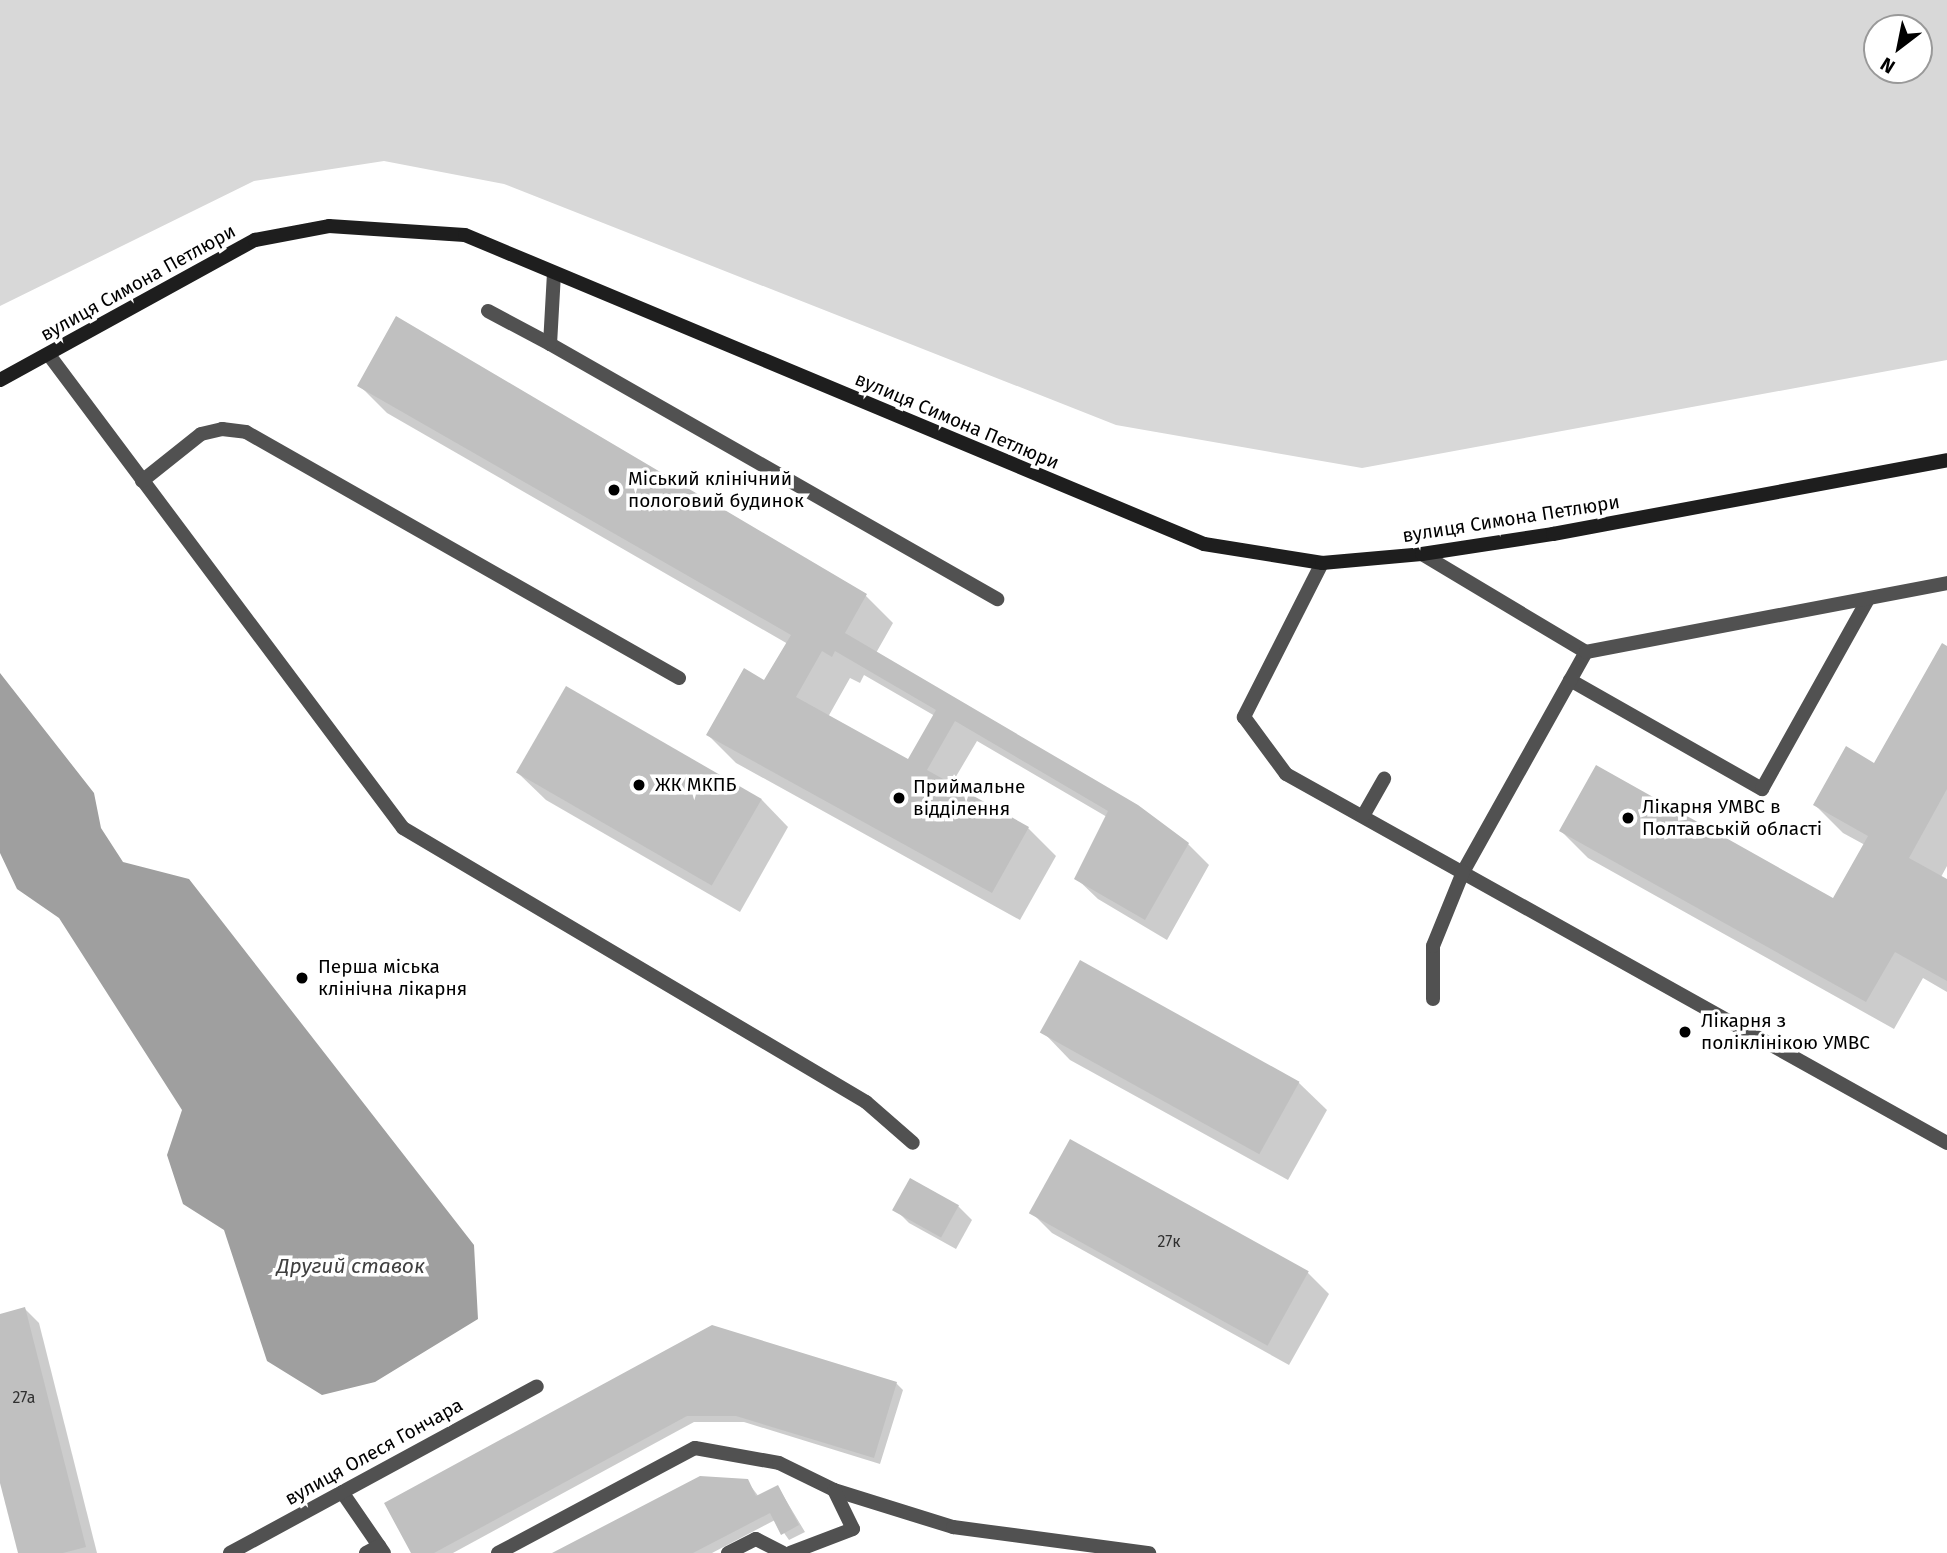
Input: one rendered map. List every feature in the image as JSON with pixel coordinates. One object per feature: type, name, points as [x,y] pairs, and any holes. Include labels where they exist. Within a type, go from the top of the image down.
[{"type":"street","name":"вулиця Симона Петлюри","points":[[0,380],[255,240],[329,226],[465,235],[1204,544],[1322,563],[1422,554],[1947,460]]},
{"type":"street","points":[[550,344],[554,272]]},
{"type":"street","points":[[488,311],[998,599]]},
{"type":"street","points":[[48,355],[403,828],[866,1102],[913,1143]]},
{"type":"street","points":[[142,481],[201,435],[222,429],[246,432],[679,678]]},
{"type":"street","points":[[1422,554],[1586,652],[1947,583]]},
{"type":"street","points":[[1322,563],[1244,717],[1286,774],[1947,1143]]},
{"type":"street","points":[[1570,680],[1762,789],[1868,599]]},
{"type":"street","points":[[1433,999],[1433,946],[1463,872],[1586,652]]},
{"type":"street","points":[[1363,816],[1384,779]]},
{"type":"street","name":"вулиця Олеся Гончара","points":[[230,1553],[537,1385]]},
{"type":"street","points":[[498,1553],[695,1448],[779,1463],[835,1490],[953,1527],[1149,1553]]},
{"type":"street","points":[[790,1553],[853,1529],[835,1490]]},
{"type":"street","points":[[342,1492],[376,1551]]},
{"type":"street","points":[[728,1553],[756,1539],[783,1553]]},
{"type":"shaded area","points":[[0,0],[1947,0],[1947,360],[1362,468],[1116,425],[504,184],[384,161],[254,181],[0,306]]},
{"type":"water","name":"Другий ставок","points":[[0,673],[94,793],[101,828],[123,862],[189,879],[474,1245],[478,1319],[375,1382],[322,1395],[267,1361],[224,1230],[183,1204],[167,1155],[182,1110],[59,918],[17,889],[0,853]]},
{"type":"building","points":[[396,316],[867,594],[845,633],[1138,805],[1189,843],[1145,920],[1074,879],[1108,811],[955,721],[927,770],[1029,827],[992,893],[706,735],[744,668],[764,680],[791,635],[357,386]],"holes":[[[822,651],[832,657],[835,651],[936,710],[908,759],[796,697]]]},
{"type":"building","name":"Лікарня УМВС в Полтавській області","points":[[1942,643],[1947,646],[1947,789],[1909,858],[1947,879],[1947,981],[1895,952],[1866,1002],[1559,831],[1596,765],[1833,898],[1868,836],[1813,805],[1846,746],[1874,763]]},
{"type":"building","name":"ЖК МКПБ","points":[[566,686],[762,799],[712,886],[516,773]]},
{"type":"building","points":[[1080,960],[1300,1082],[1259,1154],[1040,1033]]},
{"type":"building","points":[[1070,1139],[1309,1271],[1268,1346],[1029,1213]]},
{"type":"building","points":[[910,1178],[959,1205],[941,1238],[892,1210]]},
{"type":"building","points":[[25,1307],[86,1547],[63,1553],[18,1553],[0,1483],[0,1314]]},
{"type":"building","points":[[712,1325],[897,1382],[874,1458],[736,1416],[687,1416],[434,1553],[411,1553],[384,1503]]},
{"type":"building","points":[[700,1476],[748,1479],[756,1496],[778,1485],[799,1525],[781,1535],[770,1513],[693,1553],[552,1553]]},
{"type":"place","name":"Міський клінічний пологовий будинок","points":[[614,490]]},
{"type":"place","name":"ЖК МКПБ","points":[[639,785]]},
{"type":"place","name":"Приймальне відділення","points":[[899,798]]},
{"type":"place","name":"Лікарня УМВС в Полтавській області","points":[[1628,818]]},
{"type":"place","name":"Перша міська клінічна лікарня","points":[[302,978]]},
{"type":"place","name":"Лікарня з поліклінікою УМВС","points":[[1685,1032]]}]
